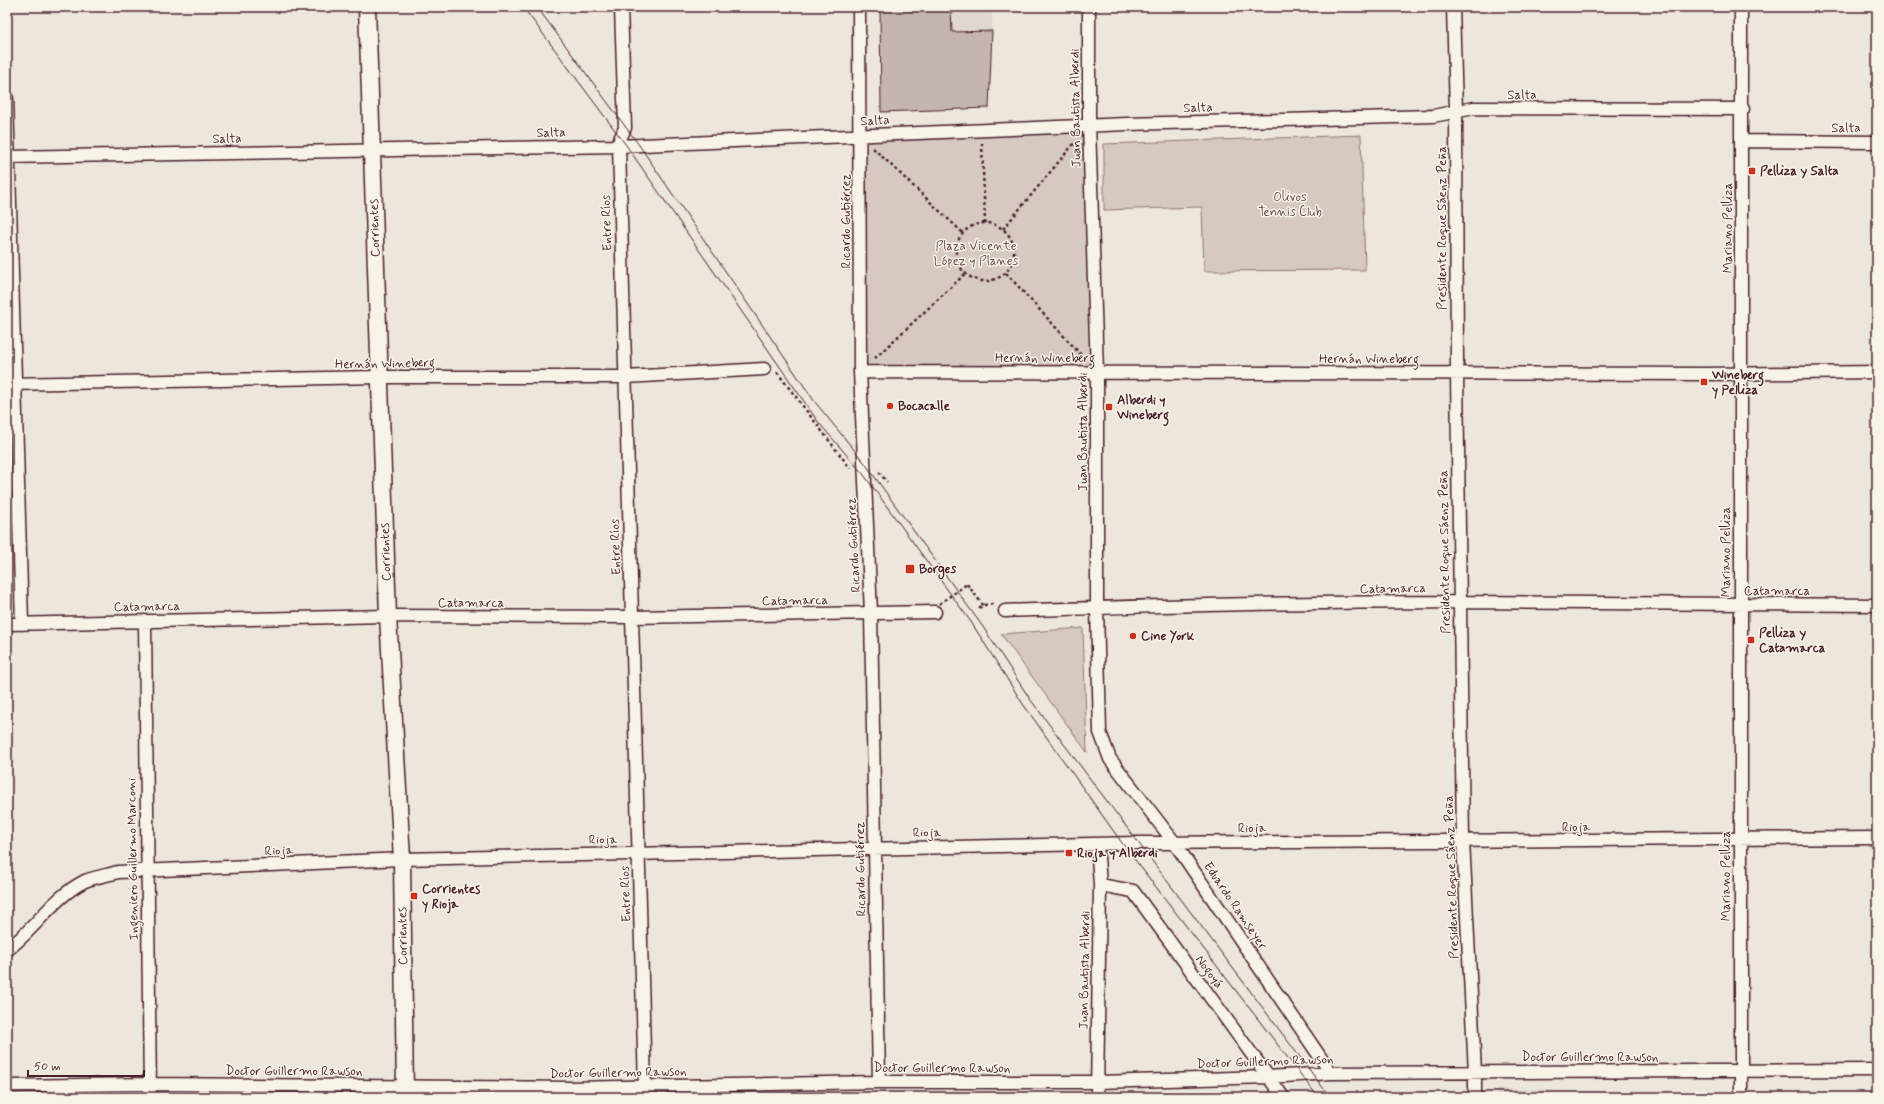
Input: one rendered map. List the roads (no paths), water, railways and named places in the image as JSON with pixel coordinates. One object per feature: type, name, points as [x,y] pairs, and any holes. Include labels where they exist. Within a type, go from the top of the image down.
[{"type":"street","name":"Corrientes","points":[[367,7],[388,616],[402,859],[405,1091]]},
{"type":"street","name":"Entre Ríos","points":[[621,7],[625,128],[620,139],[619,146],[645,1087]]},
{"type":"street","name":"Ricardo Gutiérrez","points":[[859,7],[860,372],[871,613],[879,1082]]},
{"type":"street","name":"Juan Bautista Alberdi","points":[[1089,7],[1089,126],[1097,372],[1097,607],[1100,732],[1110,759]]},
{"type":"street","name":"Presidente Roque Sáenz Peña","points":[[1453,7],[1456,111],[1457,373],[1463,841],[1475,1072],[1474,1097]]},
{"type":"street","name":"Mariano Pelliza","points":[[1741,7],[1743,109],[1740,374],[1741,1097]]},
{"type":"street","points":[[7,99],[11,384],[22,624]]},
{"type":"street","name":"Salta","points":[[8,157],[619,146],[1089,126],[1433,116],[1474,108],[1743,109]]},
{"type":"street","name":"Salta","points":[[1742,142],[1877,142]]},
{"type":"street","name":"Hernán Wineberg","points":[[11,384],[380,377],[626,377],[764,369]]},
{"type":"street","name":"Hernán Wineberg","points":[[860,372],[1740,374],[1877,372]]},
{"type":"street","name":"Catamarca","points":[[1005,611],[1097,607],[1460,602],[1877,605]]},
{"type":"street","name":"Catamarca","points":[[7,624],[388,616],[632,617],[871,613],[937,608]]},
{"type":"street","name":"Ingeniero Guillermo Marconi","points":[[145,621],[150,1097]]},
{"type":"street","name":"Eduardo Ramseyer","points":[[1110,759],[1174,842],[1331,1073]]},
{"type":"street","name":"Rioja","points":[[7,950],[22,939],[65,893],[86,881],[118,872],[147,872],[402,859],[1174,842],[1740,840],[1877,838]]},
{"type":"street","name":"Juan Bautista Alberdi","points":[[1097,844],[1100,885],[1098,1097]]},
{"type":"street","name":"Nogoyá","points":[[1100,885],[1133,891],[1283,1097]]},
{"type":"street","name":"Doctor Guillermo Rawson","points":[[7,1086],[150,1084],[405,1091],[569,1092],[645,1087],[714,1091],[879,1082],[1098,1082],[1268,1078],[1331,1073],[1877,1070]]},
{"type":"tram line","points":[[523,7],[626,145],[819,423],[864,475],[971,622],[1023,704],[1122,843],[1318,1097]]},
{"type":"tram line","points":[[537,7],[639,145],[815,402],[864,462],[983,627],[1030,699],[1330,1097]]},
{"type":"place","name":"Pelliza y Salta","points":[[1752,171]]},
{"type":"place","name":"Wineberg y Pelliza","points":[[1704,382]]},
{"type":"place","name":"Bocacalle","points":[[890,406]]},
{"type":"place","name":"Alberdi y Wineberg","points":[[1109,407]]},
{"type":"place","name":"Borges","points":[[910,569]]},
{"type":"place","name":"Cine York","points":[[1133,636]]},
{"type":"place","name":"Pelliza y Catamarca","points":[[1751,640]]},
{"type":"place","name":"Rioja y Alberdi","points":[[1069,853]]},
{"type":"place","name":"Corrientes y Rioja","points":[[414,896]]},
{"type":"park label","name":"Olivos Tennis Club","points":[[1290,204]]},
{"type":"park label","name":"Plaza Vicente López y Planes","points":[[976,254]]}]
